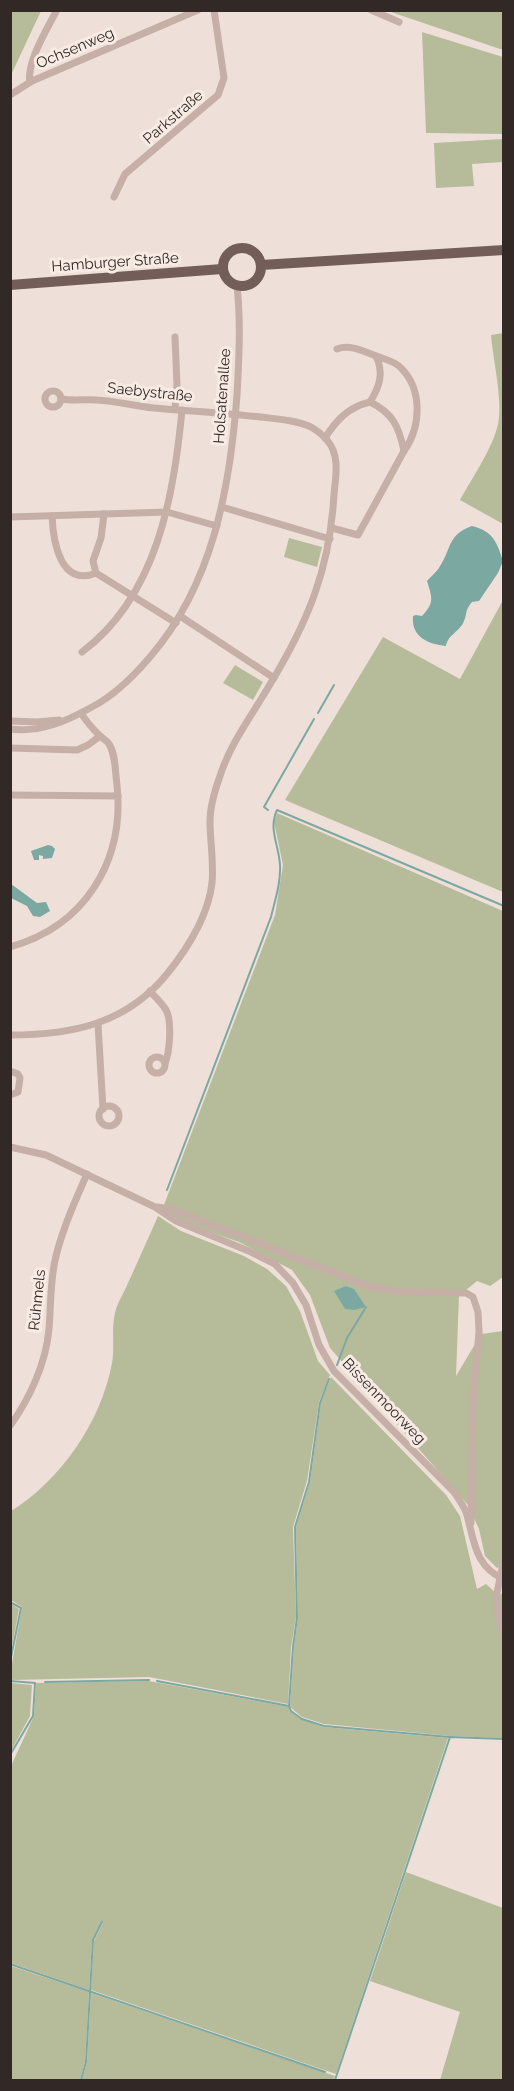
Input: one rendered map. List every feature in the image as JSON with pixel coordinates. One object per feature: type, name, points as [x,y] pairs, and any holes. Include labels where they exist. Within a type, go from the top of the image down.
[{"type":"main road","points":[[236,248],[253,251],[259,257],[261,265],[257,279],[244,286],[237,286],[230,282],[222,269],[228,253],[236,248]]},
{"type":"main road","points":[[261,265],[504,250]]},
{"type":"main road","name":"Hamburger Straße","points":[[10,285],[222,269]]},
{"type":"street","name":"Ochsenweg","points":[[30,82],[28,75],[57,10]]},
{"type":"street","name":"Ochsenweg","points":[[10,95],[30,82],[198,10]]},
{"type":"street","name":"Parkstraße","points":[[114,197],[125,174],[218,94],[224,78],[214,10]]},
{"type":"street","points":[[371,10],[399,22]]},
{"type":"street","name":"Holsatenallee","points":[[10,729],[47,728],[71,719],[100,703],[129,681],[156,650],[178,619],[197,583],[217,526],[230,466],[239,346],[237,286]]},
{"type":"street","points":[[82,652],[114,621],[132,595],[152,556],[167,512],[177,462],[179,410],[175,337]]},
{"type":"street","points":[[332,528],[358,535],[414,432],[418,398],[412,384],[400,367],[351,348],[337,349]]},
{"type":"street","points":[[370,402],[381,380],[381,366],[375,356]]},
{"type":"street","name":"Saebystraße","points":[[61,399],[96,399],[294,422],[312,427],[325,438]]},
{"type":"street","points":[[10,1035],[59,1033],[98,1024],[130,1006],[150,991],[166,975],[188,945],[203,917],[212,884],[210,818],[220,773],[232,748],[305,622],[318,585],[332,528],[336,462],[331,446],[325,438],[341,417],[352,408],[370,402],[385,409],[399,429],[404,451]]},
{"type":"street","points":[[222,507],[330,540]]},
{"type":"street","points":[[10,517],[167,512],[217,526]]},
{"type":"street","points":[[104,514],[101,538],[93,561],[96,573],[238,654],[274,678]]},
{"type":"street","points":[[52,516],[58,555],[65,568],[84,577],[96,573]]},
{"type":"street","points":[[10,947],[32,941],[46,934],[70,916],[90,896],[113,850],[118,796],[114,760],[109,744],[81,713]]},
{"type":"street","name":"Holsatenallee","points":[[10,721],[37,722],[71,719]]},
{"type":"street","points":[[10,748],[77,750],[100,736]]},
{"type":"street","points":[[10,795],[118,796]]},
{"type":"street","points":[[150,991],[166,1010],[169,1018],[169,1055],[165,1063]]},
{"type":"street","points":[[98,1024],[103,1109]]},
{"type":"street","points":[[10,1071],[18,1074],[20,1078],[18,1092],[10,1095]]},
{"type":"street","name":"Bissenmoorweg","points":[[10,1147],[46,1155],[155,1207],[176,1221],[252,1252],[275,1264],[293,1283],[306,1305],[319,1345],[334,1371],[454,1492],[465,1510],[478,1557],[487,1568],[501,1578]]},
{"type":"street","name":"Rühmels","points":[[10,1426],[25,1403],[39,1369],[49,1332],[56,1256],[69,1216],[87,1174]]},
{"type":"street","points":[[155,1207],[177,1211],[209,1226],[370,1287],[406,1292],[466,1293],[473,1297],[478,1312],[479,1331],[473,1407],[471,1532]]},
{"type":"street","points":[[501,1630],[496,1598],[504,1558]]},
{"type":"green space","points":[[392,10],[503,11],[503,50],[391,12]]},
{"type":"green space","points":[[10,11],[41,11],[11,75]]},
{"type":"green space","points":[[422,32],[503,57],[503,134],[426,133]]},
{"type":"green space","points":[[503,139],[503,162],[472,164],[474,186],[436,188],[434,143]]},
{"type":"green space","points":[[503,333],[503,524],[460,500],[487,453],[498,424],[499,392],[491,335]]},
{"type":"green space","points":[[289,538],[322,547],[317,567],[284,557]]},
{"type":"green space","points":[[503,600],[503,892],[285,800],[383,637],[460,679]]},
{"type":"green space","points":[[235,665],[263,682],[253,700],[223,683]]},
{"type":"green space","points":[[277,813],[503,911],[503,1277],[490,1286],[477,1281],[459,1296],[456,1376],[481,1334],[503,1331],[504,1551],[500,1566],[497,1568],[485,1556],[479,1529],[468,1505],[330,1348],[310,1295],[292,1270],[239,1242],[179,1221],[162,1210],[275,915],[283,865],[274,822]]},
{"type":"green space","points":[[158,1216],[181,1231],[244,1256],[267,1269],[286,1286],[300,1311],[318,1361],[330,1375],[319,1402],[307,1481],[293,1527],[296,1617],[291,1648],[288,1704],[149,1677],[11,1680],[22,1607],[11,1600],[11,1511],[46,1483],[62,1466],[76,1448],[99,1407],[112,1363],[113,1325],[116,1309]]},
{"type":"green space","points":[[331,1377],[446,1495],[460,1516],[477,1589],[486,1584],[499,1596],[503,1592],[503,1738],[450,1736],[324,1724],[302,1717],[290,1707],[298,1618],[296,1527],[310,1482],[321,1402]]},
{"type":"green space","points":[[11,1604],[19,1609],[11,1652]]},
{"type":"green space","points":[[149,1681],[289,1707],[290,1711],[301,1719],[323,1727],[448,1738],[336,2074],[91,1990],[94,1941],[102,1921],[92,1941],[89,1990],[11,1963],[11,1766],[34,1716],[36,1683]]},
{"type":"green space","points":[[11,1683],[32,1685],[30,1716],[11,1751]]},
{"type":"green space","points":[[406,1872],[503,1908],[503,2080],[440,2080],[460,2012],[370,1981]]},
{"type":"green space","points":[[11,1966],[89,1992],[85,2062],[80,2080],[11,2080]]},
{"type":"green space","points":[[91,1993],[335,2076],[333,2080],[82,2080],[87,2062]]},
{"type":"water","points":[[472,526],[485,531],[493,538],[503,561],[498,573],[479,601],[472,602],[462,625],[449,639],[446,646],[427,641],[415,629],[413,616],[422,616],[429,607],[431,596],[427,581],[439,568],[454,538]]},
{"type":"water","points":[[48,845],[55,849],[52,858],[43,859],[43,856],[39,855],[39,860],[34,860],[31,851]]},
{"type":"water","points":[[11,884],[37,903],[46,902],[50,911],[40,917],[33,916],[27,906],[11,898]]},
{"type":"water","points":[[346,1286],[354,1289],[366,1307],[354,1310],[345,1309],[334,1291]]},
{"type":"waterway","points":[[318,713],[334,685]]},
{"type":"waterway","points":[[268,810],[264,807],[314,719]]},
{"type":"waterway","points":[[167,1190],[271,917],[280,872],[274,830],[277,810],[504,906]]},
{"type":"waterway","points":[[337,1365],[347,1338],[366,1307]]},
{"type":"waterway","points":[[157,1681],[289,1706],[297,1618],[295,1527],[309,1482],[320,1403],[329,1379]]},
{"type":"waterway","points":[[10,1602],[21,1608],[10,1662]]},
{"type":"waterway","points":[[45,1682],[149,1680]]},
{"type":"waterway","points":[[10,1681],[35,1683],[33,1716],[10,1755]]},
{"type":"waterway","points":[[289,1706],[291,1711],[302,1719],[324,1726],[449,1737]]},
{"type":"waterway","points":[[335,2080],[450,1737],[504,1739]]},
{"type":"waterway","points":[[81,2080],[86,2062],[93,1940],[102,1922]]},
{"type":"waterway","points":[[10,1964],[325,2072]]}]
